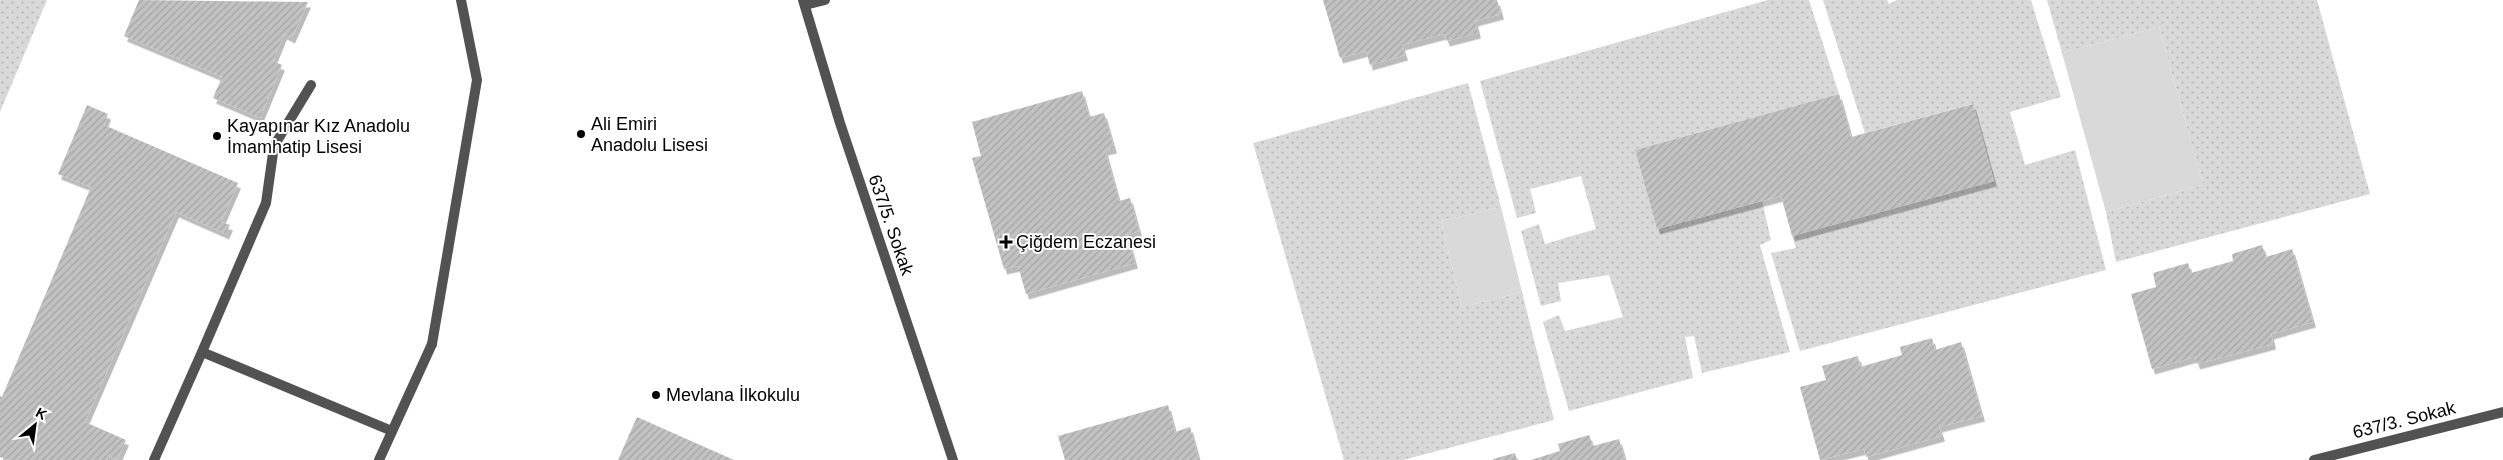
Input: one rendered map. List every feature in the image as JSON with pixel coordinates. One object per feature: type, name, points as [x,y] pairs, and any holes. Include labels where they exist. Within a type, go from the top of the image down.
[{"type":"street","points":[[379,460],[432,344],[477,80],[461,0]]},
{"type":"street","points":[[804,3],[825,0]]},
{"type":"street","name":"637/5. Sokak","points":[[804,3],[840,122],[953,460]]},
{"type":"street","points":[[154,460],[266,203],[274,146],[311,85]]},
{"type":"street","points":[[202,352],[392,431]]},
{"type":"street","name":"637/3. Sokak","points":[[2314,460],[2503,412]]},
{"type":"shaded area","points":[[0,0],[47,0],[0,112]]},
{"type":"shaded area","points":[[1768,0],[1809,0],[1839,94],[1635,150],[1657,229],[1762,201],[1771,240],[1760,245],[1790,352],[1702,373],[1694,336],[1685,337],[1693,378],[1569,411],[1543,322],[1559,315],[1565,331],[1623,317],[1609,275],[1558,283],[1561,301],[1541,306],[1521,231],[1539,224],[1545,244],[1596,229],[1581,176],[1530,189],[1536,213],[1517,218],[1480,81]]},
{"type":"shaded area","points":[[1823,0],[1887,0],[1889,4],[1897,0],[2031,0],[2061,97],[2010,112],[2025,165],[2075,150],[2106,270],[1800,351],[1771,253],[1796,248],[1792,236],[1994,181],[1972,104],[1865,133]]},
{"type":"shaded area","points":[[2047,0],[2317,0],[2370,194],[2116,262],[2106,212],[2203,185],[2159,27],[2062,53]]},
{"type":"shaded area","points":[[2159,27],[2203,185],[2106,212],[2062,53]]},
{"type":"shaded area","points":[[1468,83],[1501,207],[1441,221],[1462,307],[1522,292],[1554,420],[1403,460],[1344,460],[1253,143]]},
{"type":"shaded area","points":[[1501,207],[1522,292],[1462,307],[1441,221]]},
{"type":"building","points":[[139,0],[308,2],[292,38],[284,34],[273,61],[282,65],[260,118],[213,98],[222,77],[124,36]]},
{"type":"building","points":[[1323,0],[1497,0],[1501,14],[1475,21],[1478,33],[1447,41],[1444,34],[1402,45],[1405,55],[1370,65],[1366,51],[1340,58]]},
{"type":"building","points":[[1082,91],[1089,117],[1104,113],[1114,148],[1105,150],[1119,201],[1130,198],[1139,231],[1127,235],[1135,263],[1026,294],[1018,266],[1004,269],[972,158],[981,156],[972,122]]},
{"type":"building","points":[[1839,94],[1851,137],[1973,104],[1994,181],[1792,236],[1781,196],[1657,229],[1635,150]]},
{"type":"building","points":[[87,105],[108,114],[104,125],[238,183],[221,222],[230,225],[226,234],[176,212],[85,422],[126,440],[117,460],[108,455],[106,460],[8,460],[0,457],[0,396],[2,397],[91,187],[58,174]]},
{"type":"building","points":[[2262,245],[2266,257],[2292,249],[2313,322],[2271,334],[2273,344],[2197,364],[2195,357],[2152,369],[2131,294],[2156,287],[2153,273],[2188,263],[2191,273],[2233,261],[2232,254]]},
{"type":"building","points":[[1932,338],[1935,350],[1961,342],[1982,416],[1939,427],[1942,436],[1866,457],[1864,449],[1820,460],[1800,387],[1826,380],[1822,366],[1858,356],[1860,367],[1902,355],[1900,347]]},
{"type":"building","points":[[1168,405],[1175,432],[1190,427],[1199,460],[1065,460],[1058,436]]},
{"type":"building","points":[[637,417],[734,460],[618,460]]},
{"type":"building","points":[[1589,435],[1593,446],[1619,439],[1625,460],[1531,460],[1560,451],[1558,444]]},
{"type":"building","points":[[1515,453],[1517,460],[1493,460],[1493,459]]},
{"type":"place","name":"Ali Emiri Anadolu Lisesi","points":[[581,134]]},
{"type":"place","name":"Kayapınar Kız Anadolu İmamhatip Lisesi","points":[[217,136]]},
{"type":"place","name":"Çiğdem Eczanesi","points":[[1006,242]]},
{"type":"place","name":"Mevlana İlkokulu","points":[[656,395]]}]
